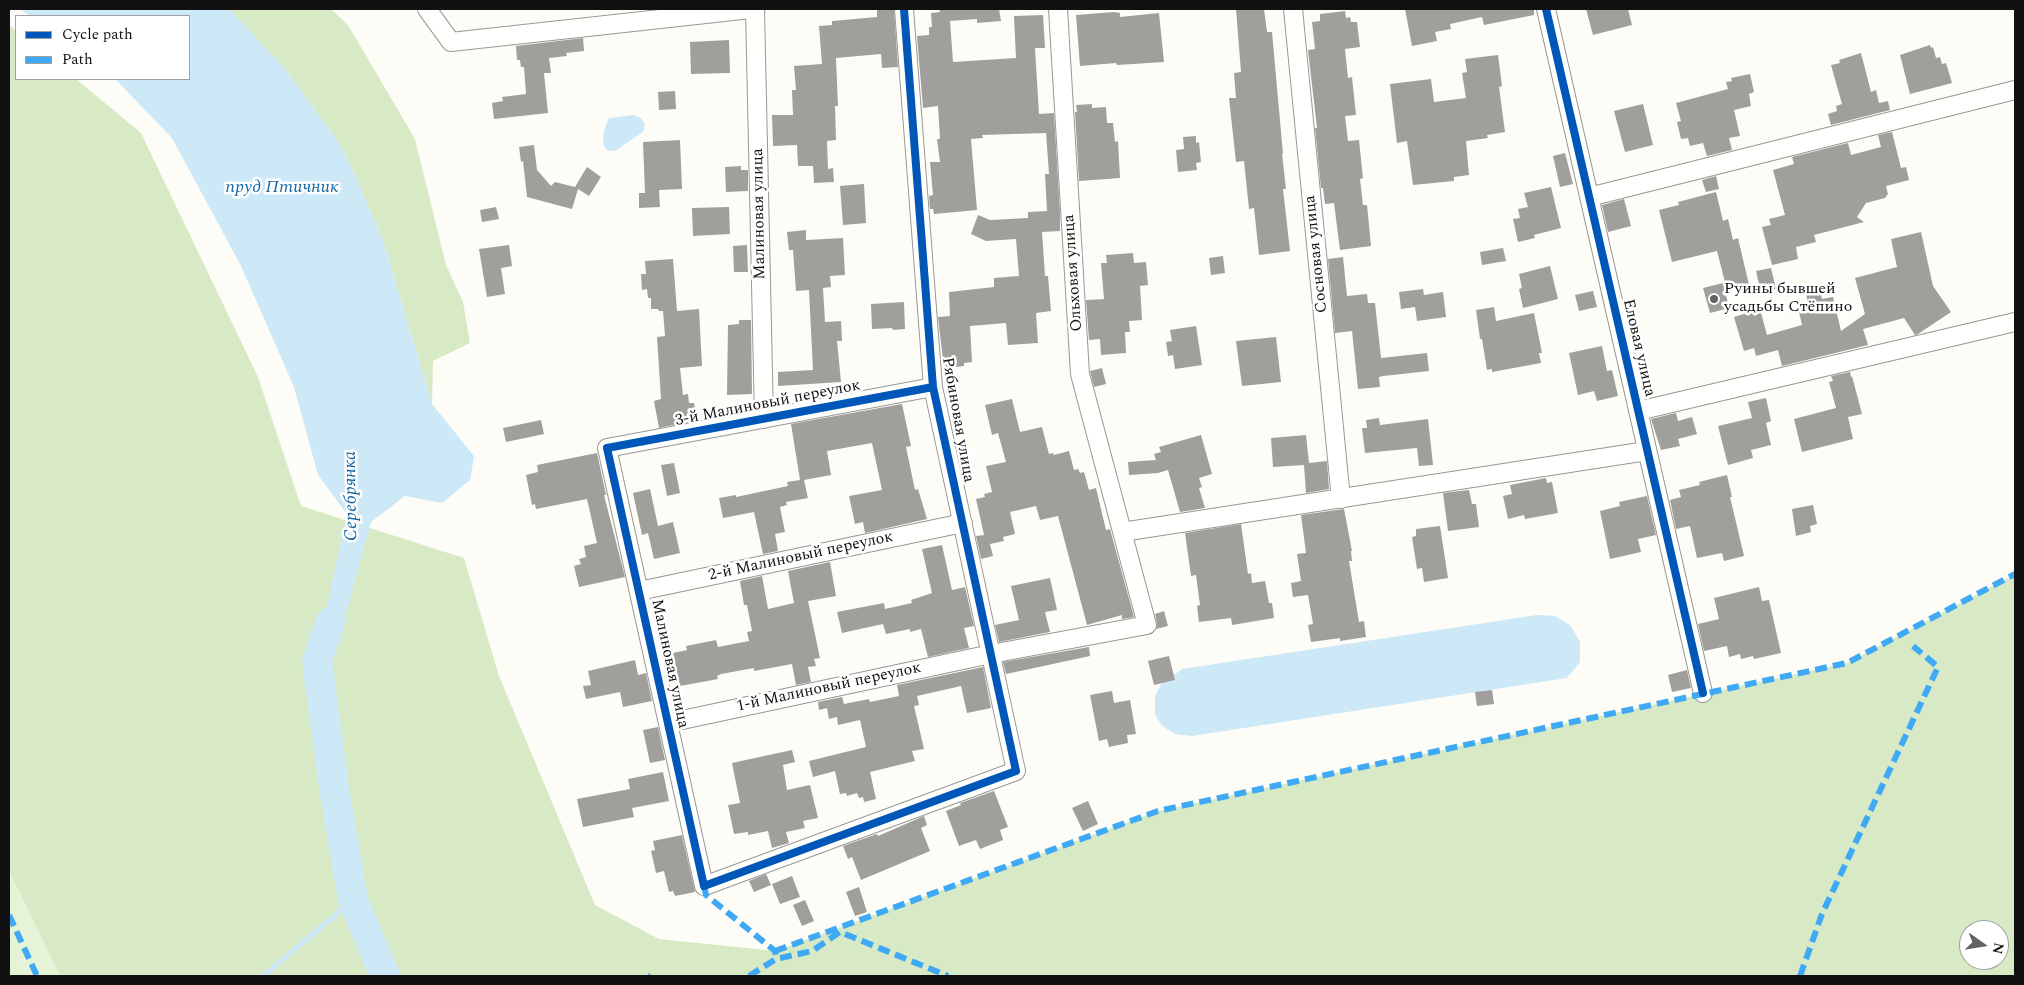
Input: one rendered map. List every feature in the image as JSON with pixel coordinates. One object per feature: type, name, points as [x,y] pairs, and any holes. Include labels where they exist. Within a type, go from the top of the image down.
[{"type":"street","points":[[427,9],[451,42],[751,9]]},
{"type":"street","name":"Малиновая улица","points":[[755,9],[764,419]]},
{"type":"street","name":"Рябиновая улица","points":[[704,886],[1016,771],[933,387],[904,9]]},
{"type":"street","name":"Ольховая улица","points":[[991,654],[1147,625],[1080,374],[1059,9]]},
{"type":"street","name":"Сосновая улица","points":[[1293,9],[1341,499]]},
{"type":"street","name":"Еловая улица","points":[[1546,9],[1703,693]]},
{"type":"street","points":[[1589,197],[2015,90]]},
{"type":"street","points":[[1638,411],[2015,322]]},
{"type":"street","name":"3-й Малиновый переулок","points":[[607,448],[933,387]]},
{"type":"street","name":"Малиновая улица","points":[[607,448],[704,886]]},
{"type":"street","points":[[1122,532],[1648,451]]},
{"type":"street","name":"2-й Малиновый переулок","points":[[639,590],[962,523]]},
{"type":"street","name":"1-й Малиновый переулок","points":[[668,723],[991,654]]},
{"type":"green space","points":[[229,9],[331,9],[348,25],[415,139],[446,265],[463,302],[470,343],[433,361],[432,404],[382,237],[343,149],[286,70]]},
{"type":"green space","points":[[9,25],[15,29],[15,80],[77,80],[141,133],[258,377],[301,506],[464,558],[499,676],[595,905],[659,939],[775,951],[1158,811],[1847,663],[2015,574],[2015,976],[60,976],[9,871]]},
{"type":"green space","points":[[9,871],[60,976],[9,976]]},
{"type":"water","name":"пруд Птичник","points":[[20,9],[229,9],[286,70],[343,149],[382,237],[432,404],[474,456],[470,480],[442,503],[405,496],[371,522],[344,621],[317,661],[324,619],[347,514],[318,475],[294,387],[241,266],[172,138],[116,80],[190,80],[190,15],[29,15]]},
{"type":"water","points":[[634,115],[641,118],[645,125],[643,132],[615,151],[607,150],[603,144],[604,130],[609,118]]},
{"type":"water","points":[[1537,615],[1555,616],[1570,625],[1580,642],[1580,662],[1567,678],[1192,736],[1175,734],[1162,726],[1155,714],[1155,696],[1162,683],[1175,680],[1174,675],[1182,669]]},
{"type":"building","points":[[877,9],[894,9],[898,67],[882,68],[881,54],[836,58],[838,106],[835,106],[836,140],[827,141],[828,169],[833,168],[834,182],[814,183],[813,166],[798,166],[797,145],[773,146],[772,115],[793,115],[792,90],[796,90],[794,66],[822,64],[819,26],[832,25],[832,21],[877,17]]},
{"type":"building","points":[[939,9],[999,9],[1001,21],[977,23],[977,19],[950,21],[953,62],[1016,58],[1014,16],[1043,15],[1045,48],[1035,48],[1039,114],[1054,113],[1060,212],[1060,231],[1042,232],[1045,276],[1048,276],[1051,311],[1036,313],[1038,343],[1008,345],[1006,323],[970,326],[972,362],[964,363],[964,366],[944,368],[938,317],[950,316],[949,292],[994,287],[994,278],[1019,276],[1016,239],[986,241],[971,234],[978,215],[990,220],[1028,218],[1028,212],[1047,211],[1045,174],[1049,174],[1046,133],[982,135],[983,138],[971,139],[977,210],[934,214],[933,209],[930,209],[929,196],[933,195],[930,162],[940,162],[937,139],[940,139],[938,106],[923,108],[917,36],[929,35],[929,27],[932,27],[931,13],[940,12]]},
{"type":"building","points":[[1236,9],[1264,9],[1267,32],[1272,32],[1286,189],[1283,189],[1290,251],[1259,255],[1254,208],[1249,209],[1244,161],[1236,162],[1229,98],[1236,98],[1234,73],[1241,72]]},
{"type":"building","points":[[1405,9],[1534,9],[1534,15],[1484,25],[1482,17],[1450,24],[1451,29],[1435,32],[1437,41],[1412,46]]},
{"type":"building","points":[[1586,9],[1628,9],[1632,25],[1593,35]]},
{"type":"building","points":[[1345,11],[1346,18],[1350,17],[1351,22],[1357,22],[1360,47],[1345,49],[1348,78],[1352,77],[1356,115],[1345,116],[1348,141],[1359,140],[1363,178],[1360,179],[1363,205],[1367,205],[1371,246],[1340,250],[1334,203],[1325,204],[1323,188],[1321,188],[1315,128],[1317,128],[1308,50],[1315,49],[1312,22],[1320,21],[1320,14]]},
{"type":"building","points":[[1120,13],[1120,17],[1159,13],[1164,62],[1080,66],[1076,15]]},
{"type":"building","points":[[583,38],[584,51],[566,53],[567,56],[549,58],[551,73],[544,73],[548,113],[494,119],[492,103],[503,101],[502,97],[526,94],[524,67],[521,67],[520,60],[517,60],[516,46]]},
{"type":"building","points":[[729,40],[730,73],[691,74],[690,42]]},
{"type":"building","points":[[1930,45],[1931,48],[1933,47],[1936,58],[1940,57],[1942,64],[1946,63],[1952,83],[1910,94],[1900,55]]},
{"type":"building","points":[[1861,53],[1871,92],[1876,90],[1879,103],[1888,101],[1890,110],[1831,125],[1828,114],[1837,111],[1836,106],[1842,104],[1831,65],[1840,63],[1839,60]]},
{"type":"building","points":[[1498,55],[1502,86],[1499,87],[1505,132],[1487,135],[1488,138],[1466,141],[1469,175],[1454,177],[1454,181],[1413,185],[1407,141],[1397,143],[1390,84],[1431,79],[1434,102],[1466,98],[1462,73],[1467,72],[1465,59]]},
{"type":"building","points":[[1750,74],[1754,92],[1749,94],[1751,106],[1734,110],[1740,136],[1729,138],[1732,150],[1707,156],[1703,143],[1690,146],[1688,138],[1681,139],[1677,122],[1681,121],[1676,103],[1728,89],[1726,82],[1732,81],[1731,78]]},
{"type":"building","points":[[675,91],[676,109],[659,110],[658,92]]},
{"type":"building","points":[[1092,104],[1092,108],[1106,107],[1107,123],[1113,123],[1115,142],[1118,141],[1120,178],[1079,181],[1076,105]]},
{"type":"building","points":[[1643,104],[1653,145],[1625,152],[1614,111]]},
{"type":"building","points":[[1892,132],[1901,168],[1906,167],[1909,180],[1886,186],[1888,194],[1885,198],[1866,203],[1857,217],[1864,222],[1814,235],[1816,242],[1796,247],[1798,259],[1772,265],[1762,227],[1771,225],[1769,219],[1785,215],[1773,170],[1794,164],[1792,157],[1848,143],[1851,155],[1881,147],[1878,135]]},
{"type":"building","points":[[1196,136],[1196,143],[1199,142],[1201,162],[1196,163],[1197,170],[1178,172],[1176,150],[1184,149],[1183,137]]},
{"type":"building","points":[[680,140],[682,189],[659,190],[660,207],[639,208],[639,193],[645,193],[643,142]]},
{"type":"building","points":[[534,145],[537,170],[551,186],[555,182],[575,187],[587,167],[601,177],[589,196],[578,189],[572,209],[527,197],[523,161],[521,162],[519,147]]},
{"type":"building","points":[[1565,153],[1573,184],[1560,187],[1553,156]]},
{"type":"building","points":[[741,166],[741,170],[748,170],[748,191],[726,192],[725,167]]},
{"type":"building","points":[[1716,176],[1719,189],[1706,192],[1702,180]]},
{"type":"building","points":[[864,184],[866,223],[843,225],[840,186]]},
{"type":"building","points":[[1551,187],[1561,228],[1534,235],[1535,238],[1518,242],[1513,219],[1520,218],[1518,209],[1528,207],[1524,193]]},
{"type":"building","points":[[1716,192],[1723,221],[1728,219],[1733,240],[1738,238],[1749,285],[1727,290],[1717,251],[1672,262],[1659,210],[1679,205],[1678,202]]},
{"type":"building","points":[[1624,199],[1631,226],[1608,232],[1602,205]]},
{"type":"building","points":[[496,207],[499,219],[482,222],[480,210]]},
{"type":"building","points":[[729,207],[730,234],[693,236],[692,208]]},
{"type":"building","points":[[806,230],[806,240],[843,238],[845,275],[830,276],[831,287],[823,288],[825,322],[841,321],[842,341],[837,341],[841,382],[778,386],[778,372],[813,370],[809,290],[796,291],[793,250],[789,250],[787,232]]},
{"type":"building","points":[[1921,232],[1933,286],[1951,312],[1915,335],[1904,318],[1863,329],[1868,345],[1782,366],[1778,350],[1756,356],[1754,348],[1744,351],[1734,317],[1760,309],[1767,335],[1802,325],[1798,307],[1808,304],[1806,293],[1820,290],[1822,299],[1833,297],[1841,331],[1865,314],[1855,278],[1897,267],[1891,239]]},
{"type":"building","points":[[509,245],[512,266],[501,268],[505,294],[487,297],[479,249]]},
{"type":"building","points":[[747,245],[748,272],[734,272],[733,246]]},
{"type":"building","points":[[1503,248],[1506,261],[1482,265],[1480,252]]},
{"type":"building","points":[[1133,253],[1134,263],[1146,262],[1148,285],[1140,286],[1142,320],[1129,321],[1130,332],[1125,332],[1126,353],[1101,355],[1100,339],[1089,340],[1086,300],[1104,299],[1101,263],[1107,263],[1106,255]]},
{"type":"building","points":[[1223,256],[1225,273],[1211,275],[1209,258]]},
{"type":"building","points":[[1343,257],[1347,296],[1367,294],[1368,303],[1375,303],[1381,358],[1427,353],[1429,371],[1379,377],[1380,387],[1358,389],[1352,331],[1335,333],[1328,259]]},
{"type":"building","points":[[673,259],[677,311],[699,309],[702,366],[680,368],[683,395],[688,394],[689,403],[694,403],[697,420],[659,428],[654,401],[661,399],[657,337],[665,336],[663,311],[651,309],[651,298],[648,298],[647,289],[642,290],[641,274],[646,274],[645,261]]},
{"type":"building","points":[[1550,266],[1558,299],[1523,308],[1519,289],[1522,288],[1519,274]]},
{"type":"building","points":[[1771,268],[1776,289],[1761,293],[1756,271]]},
{"type":"building","points":[[1723,283],[1729,308],[1710,313],[1703,288]]},
{"type":"building","points":[[1423,289],[1424,295],[1443,292],[1446,317],[1417,321],[1415,307],[1401,309],[1399,292]]},
{"type":"building","points":[[1593,291],[1597,307],[1579,311],[1575,295]]},
{"type":"building","points":[[904,302],[905,329],[872,329],[871,304]]},
{"type":"building","points":[[1494,307],[1496,321],[1534,313],[1542,353],[1539,353],[1541,363],[1492,372],[1492,369],[1487,370],[1476,310]]},
{"type":"building","points":[[739,320],[751,320],[752,394],[727,395],[728,325],[739,324]]},
{"type":"building","points":[[1196,326],[1202,365],[1175,369],[1173,355],[1168,356],[1166,342],[1172,341],[1170,330]]},
{"type":"building","points":[[1276,337],[1281,382],[1242,386],[1236,341]]},
{"type":"building","points":[[1602,346],[1607,371],[1612,370],[1618,396],[1597,401],[1594,391],[1578,395],[1569,353]]},
{"type":"building","points":[[1102,368],[1106,384],[1094,387],[1090,371]]},
{"type":"building","points":[[1850,372],[1862,414],[1848,417],[1853,439],[1802,452],[1794,419],[1836,408],[1829,382],[1833,381],[1831,376]]},
{"type":"building","points":[[1766,398],[1771,421],[1766,423],[1771,445],[1751,450],[1753,458],[1728,465],[1718,426],[1752,418],[1748,402]]},
{"type":"building","points":[[1012,399],[1020,432],[1042,427],[1049,454],[1053,453],[1054,455],[1069,451],[1074,470],[1078,469],[1080,473],[1084,472],[1089,490],[1096,488],[1106,530],[1110,529],[1134,617],[1122,619],[1122,615],[1087,625],[1058,516],[1040,520],[1036,506],[1010,512],[1015,534],[1003,537],[1004,541],[990,544],[993,556],[981,559],[976,536],[984,535],[976,499],[985,497],[984,494],[992,492],[986,466],[1006,462],[998,433],[992,435],[985,405]]},
{"type":"building","points":[[902,404],[911,446],[906,447],[915,490],[918,489],[927,519],[865,533],[863,522],[855,524],[849,496],[882,490],[872,443],[827,451],[831,475],[804,480],[808,498],[786,502],[787,505],[780,507],[785,532],[775,534],[778,551],[763,554],[754,512],[723,518],[719,498],[736,495],[736,497],[788,486],[787,482],[800,480],[791,424]]},
{"type":"building","points":[[1676,413],[1678,421],[1692,417],[1697,434],[1678,439],[1680,446],[1661,450],[1651,419]]},
{"type":"building","points":[[1379,418],[1380,425],[1428,419],[1433,465],[1419,466],[1417,448],[1365,453],[1362,428],[1367,428],[1366,420]]},
{"type":"building","points":[[541,420],[544,434],[506,442],[503,428]]},
{"type":"building","points":[[1201,435],[1212,474],[1199,478],[1202,487],[1199,488],[1205,508],[1180,512],[1168,470],[1158,473],[1129,475],[1128,462],[1156,460],[1154,454],[1161,452],[1159,447]]},
{"type":"building","points":[[1306,435],[1309,463],[1327,461],[1329,489],[1306,493],[1304,465],[1273,467],[1271,438]]},
{"type":"building","points":[[597,453],[606,495],[604,495],[625,577],[579,587],[574,566],[581,564],[579,559],[586,557],[584,546],[597,543],[587,499],[536,509],[535,504],[532,505],[526,475],[538,472],[537,465]]},
{"type":"building","points":[[674,463],[680,493],[667,496],[661,465]]},
{"type":"building","points":[[1727,475],[1732,497],[1730,497],[1744,556],[1724,561],[1722,553],[1697,558],[1690,526],[1676,529],[1670,500],[1681,497],[1679,490],[1700,485],[1699,482]]},
{"type":"building","points":[[1546,478],[1547,483],[1552,482],[1558,513],[1525,519],[1524,515],[1508,519],[1503,496],[1512,494],[1510,485]]},
{"type":"building","points":[[650,489],[658,526],[673,522],[680,553],[654,559],[648,533],[642,535],[633,493]]},
{"type":"building","points":[[1469,490],[1472,504],[1476,504],[1479,527],[1448,531],[1443,493]]},
{"type":"building","points":[[1647,496],[1656,535],[1638,539],[1641,552],[1610,559],[1600,511],[1620,506],[1619,502]]},
{"type":"building","points":[[1813,505],[1817,524],[1810,526],[1811,532],[1796,536],[1792,509]]},
{"type":"building","points":[[1344,509],[1352,551],[1352,561],[1349,561],[1359,622],[1364,621],[1366,637],[1340,641],[1340,638],[1311,642],[1308,625],[1313,624],[1308,595],[1293,597],[1291,583],[1301,581],[1297,554],[1306,553],[1301,515]]},
{"type":"building","points":[[1241,524],[1248,574],[1251,573],[1252,583],[1265,581],[1269,603],[1272,603],[1274,618],[1232,625],[1231,618],[1199,622],[1197,606],[1200,605],[1196,575],[1191,576],[1185,533]]},
{"type":"building","points":[[1440,526],[1448,578],[1424,582],[1422,568],[1417,569],[1412,537],[1416,536],[1416,529]]},
{"type":"building","points":[[942,545],[952,590],[965,587],[974,626],[964,628],[969,648],[928,657],[921,629],[910,632],[910,629],[886,634],[883,624],[842,633],[837,612],[884,603],[885,609],[912,603],[911,600],[932,593],[922,549]]},
{"type":"building","points":[[830,562],[836,596],[808,601],[820,658],[814,659],[816,666],[808,667],[811,682],[796,685],[792,664],[754,671],[754,668],[721,674],[717,676],[718,679],[680,686],[673,653],[687,650],[686,646],[716,640],[718,647],[749,641],[747,632],[752,631],[747,605],[744,605],[740,581],[762,576],[768,609],[794,603],[788,571]]},
{"type":"building","points":[[1050,578],[1057,610],[1045,612],[1050,632],[999,642],[995,625],[1019,620],[1011,586]]},
{"type":"building","points":[[1759,587],[1762,601],[1769,600],[1781,653],[1754,659],[1753,656],[1741,659],[1740,654],[1729,657],[1727,646],[1704,651],[1698,624],[1719,619],[1714,598]]},
{"type":"building","points":[[1164,611],[1168,626],[1156,629],[1155,614]]},
{"type":"building","points":[[1089,647],[1090,656],[1006,674],[1003,662]]},
{"type":"building","points":[[1169,656],[1175,680],[1154,685],[1148,661]]},
{"type":"building","points":[[635,660],[638,675],[646,673],[652,701],[623,707],[620,692],[586,699],[583,686],[591,685],[588,671]]},
{"type":"building","points":[[983,667],[991,708],[967,713],[961,686],[917,696],[919,705],[914,706],[924,749],[912,751],[915,761],[870,772],[876,799],[864,802],[863,797],[859,798],[857,793],[847,796],[846,793],[840,794],[835,771],[813,777],[809,761],[866,747],[860,720],[838,725],[837,717],[829,719],[827,708],[819,710],[818,702],[842,697],[844,704],[869,699],[870,702],[899,696],[897,685]]},
{"type":"building","points":[[1687,670],[1691,688],[1672,692],[1668,675]]},
{"type":"building","points":[[1492,690],[1494,704],[1477,706],[1475,692]]},
{"type":"building","points":[[1112,691],[1114,703],[1130,700],[1136,734],[1127,735],[1128,743],[1109,747],[1107,739],[1099,741],[1090,695]]},
{"type":"building","points":[[658,727],[665,760],[650,763],[643,730]]},
{"type":"building","points":[[792,750],[795,762],[783,765],[787,790],[810,785],[818,818],[803,821],[805,828],[786,832],[789,843],[772,848],[768,831],[748,835],[748,832],[734,834],[728,805],[740,803],[732,763]]},
{"type":"building","points":[[663,772],[669,801],[632,808],[634,817],[583,827],[577,799],[630,789],[628,779]]},
{"type":"building","points":[[994,791],[1008,827],[1000,830],[1003,840],[980,849],[976,840],[959,846],[946,811],[961,805],[960,803]]},
{"type":"building","points":[[1088,801],[1098,824],[1083,831],[1072,808]]},
{"type":"building","points":[[924,816],[927,825],[921,828],[930,851],[861,880],[852,857],[848,859],[843,846],[877,834],[878,836]]},
{"type":"building","points":[[682,835],[695,892],[675,896],[673,891],[669,892],[664,871],[656,873],[651,851],[655,850],[653,841]]},
{"type":"building","points":[[766,874],[771,885],[754,892],[749,881]]},
{"type":"building","points":[[792,876],[800,897],[780,904],[772,884]]},
{"type":"building","points":[[859,887],[867,912],[855,916],[846,892]]},
{"type":"building","points":[[805,900],[814,921],[802,926],[793,905]]},
{"type":"waterway","name":"Серебрянка","points":[[330,623],[317,661],[334,788],[353,900],[385,976]]},
{"type":"waterway","points":[[263,976],[353,900]]},
{"type":"marked path","points":[[775,951],[1158,811],[1847,663],[2015,574]]},
{"type":"marked path","points":[[1800,976],[1822,914],[1938,667],[1913,646]]},
{"type":"marked path","points":[[704,886],[706,895],[775,951],[776,957]]},
{"type":"marked path","points":[[9,915],[37,976]]},
{"type":"marked path","points":[[749,976],[776,959],[812,951],[840,932],[948,976]]},
{"type":"cycle path","points":[[904,9],[933,387],[1016,771],[704,886],[607,448],[933,387]]},
{"type":"cycle path","points":[[1546,9],[1703,693]]},
{"type":"place","name":"Руины бывшей усадьбы Стёпино","points":[[1714,299]]}]
